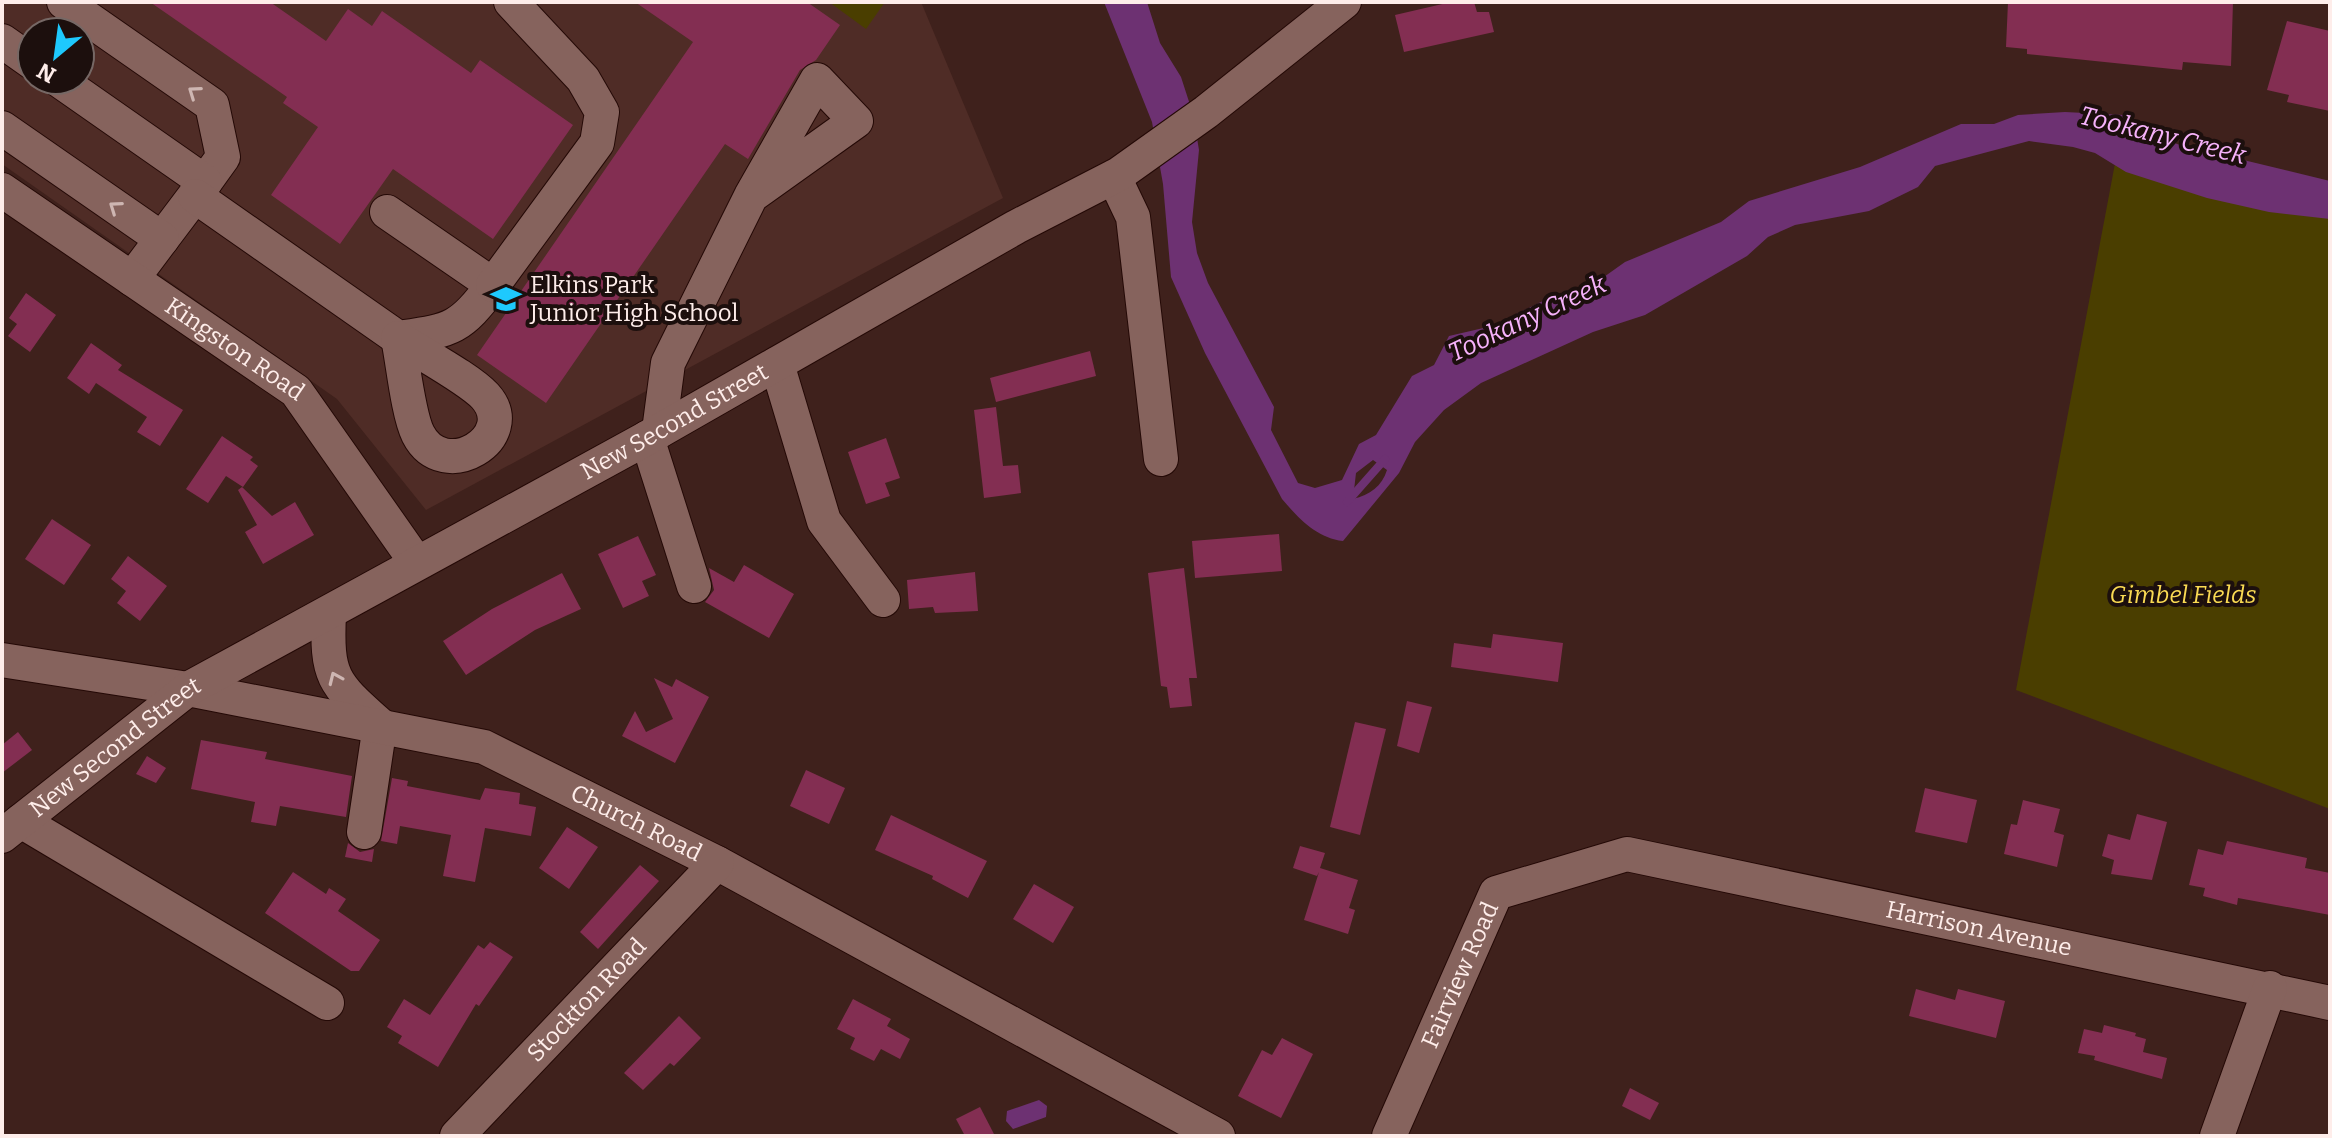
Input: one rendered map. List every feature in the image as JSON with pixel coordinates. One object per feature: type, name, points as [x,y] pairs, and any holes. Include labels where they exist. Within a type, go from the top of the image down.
[{"type":"street","points":[[64,2],[212,105],[223,157],[132,279]]},
{"type":"street","points":[[80,96],[398,338],[448,330],[470,315],[597,143],[602,112],[583,79],[511,2]]},
{"type":"street","name":"New Second Street","points":[[12,829],[188,689],[653,435],[1016,227],[1116,176],[1206,112],[1344,2]]},
{"type":"street","points":[[2,128],[162,239]]},
{"type":"street","points":[[1116,176],[1133,217],[1161,459]]},
{"type":"street","name":"Kingston Road","points":[[2,190],[296,391],[416,562]]},
{"type":"street","points":[[694,586],[653,435],[668,363],[751,196]]},
{"type":"street","points":[[387,212],[493,285]]},
{"type":"street","points":[[777,364],[824,521],[883,600]]},
{"type":"street","points":[[329,613],[327,647],[331,672],[340,690],[380,725],[364,832]]},
{"type":"street","name":"Church Road","points":[[2,660],[188,689],[484,747],[717,863],[1218,1136]]},
{"type":"street","points":[[12,829],[327,1003]]},
{"type":"street","name":"Harrison Avenue","points":[[1627,854],[2330,1003]]},
{"type":"street","name":"Fairview Road","points":[[1389,1136],[1496,893],[1627,854]]},
{"type":"street","name":"Stockton Road","points":[[457,1136],[717,863]]},
{"type":"street","points":[[2217,1136],[2270,988]]},
{"type":"shaded area","name":"Elkins Park Junior High School","points":[[2,2],[921,2],[1003,198],[426,510],[337,399],[2,164]]},
{"type":"green space","points":[[829,2],[885,2],[866,29]]},
{"type":"green space","name":"Gimbel Fields","points":[[2116,158],[2330,208],[2330,809],[2016,690]]},
{"type":"water","points":[[1104,2],[1147,2],[1160,43],[1181,77],[1193,114],[1199,150],[1192,222],[1197,253],[1208,283],[1274,407],[1271,430],[1298,483],[1315,488],[1342,480],[1359,444],[1376,435],[1412,376],[1434,365],[1449,336],[1492,326],[1545,300],[1594,284],[1625,262],[1721,222],[1749,201],[1860,167],[1961,124],[1994,124],[2018,115],[2065,112],[2124,115],[2177,144],[2330,181],[2330,219],[2269,212],[2207,198],[2126,172],[2095,153],[2029,141],[1935,166],[1918,187],[1869,211],[1795,225],[1768,237],[1747,256],[1645,315],[1593,332],[1481,383],[1444,410],[1415,442],[1399,473],[1343,541],[1317,532],[1282,499],[1205,353],[1171,277],[1163,184],[1152,122]],"holes":[[[1373,460],[1387,470],[1374,489],[1353,499],[1356,473]]]},
{"type":"water","points":[[1039,1100],[1047,1106],[1046,1117],[1013,1129],[1006,1121],[1007,1111]]},
{"type":"building","points":[[150,2],[270,2],[326,41],[348,9],[372,26],[382,11],[471,73],[480,60],[573,125],[493,239],[393,169],[340,244],[271,195],[318,127],[283,103],[287,97]]},
{"type":"building","points":[[635,2],[807,2],[840,25],[816,60],[800,70],[748,159],[725,144],[546,403],[477,355],[693,42]]},
{"type":"building","points":[[1451,2],[1474,2],[1477,12],[1489,12],[1494,32],[1404,52],[1395,15]]},
{"type":"building","points":[[2008,2],[2233,2],[2231,66],[2183,62],[2182,70],[2027,54],[2027,49],[2006,47]]},
{"type":"building","points":[[2287,21],[2330,31],[2330,111],[2287,102],[2289,95],[2267,90]]},
{"type":"building","points":[[26,293],[56,315],[30,352],[8,336],[17,324],[9,318]]},
{"type":"building","points":[[91,343],[122,365],[118,370],[183,410],[160,446],[137,432],[147,417],[96,383],[89,394],[67,378]]},
{"type":"building","points":[[1090,351],[1096,376],[996,402],[990,378]]},
{"type":"building","points":[[996,407],[1003,466],[1018,465],[1021,493],[984,498],[974,410]]},
{"type":"building","points":[[222,436],[253,457],[250,460],[258,466],[243,487],[226,476],[208,503],[186,489]]},
{"type":"building","points":[[886,438],[900,478],[885,483],[890,496],[866,504],[848,452]]},
{"type":"building","points":[[242,487],[272,516],[295,502],[314,535],[263,564],[245,532],[257,525],[238,490]]},
{"type":"building","points":[[52,519],[91,545],[64,585],[25,559]]},
{"type":"building","points":[[1279,534],[1282,571],[1195,578],[1192,541]]},
{"type":"building","points":[[638,536],[656,575],[642,581],[649,596],[623,608],[598,554]]},
{"type":"building","points":[[128,556],[167,586],[140,621],[117,603],[126,591],[111,579]]},
{"type":"building","points":[[744,565],[794,594],[769,638],[705,602],[714,590],[709,568],[734,582]]},
{"type":"building","points":[[1184,568],[1197,678],[1189,678],[1192,706],[1170,708],[1167,687],[1161,686],[1148,573]]},
{"type":"building","points":[[975,572],[978,611],[935,613],[933,607],[909,609],[907,580]]},
{"type":"building","points":[[562,573],[581,609],[535,630],[466,675],[443,641],[492,609]]},
{"type":"building","points":[[1493,634],[1563,643],[1558,682],[1451,667],[1454,643],[1491,648]]},
{"type":"building","points":[[654,678],[672,687],[676,679],[709,697],[675,763],[622,736],[635,711],[646,732],[673,719]]},
{"type":"building","points":[[1407,701],[1432,707],[1419,753],[1397,746]]},
{"type":"building","points":[[1355,722],[1386,729],[1360,835],[1330,827]]},
{"type":"building","points":[[18,732],[32,750],[2,773],[2,745]]},
{"type":"building","points":[[201,740],[267,752],[265,759],[352,776],[346,817],[280,806],[276,826],[251,822],[255,802],[191,789]]},
{"type":"building","points":[[147,756],[166,768],[156,783],[136,774]]},
{"type":"building","points":[[806,770],[845,788],[829,824],[790,806]]},
{"type":"building","points":[[392,778],[408,781],[407,786],[480,800],[485,788],[520,793],[519,804],[536,807],[531,836],[485,828],[475,882],[443,876],[451,835],[400,826],[397,844],[381,841]]},
{"type":"building","points":[[1925,788],[1977,800],[1967,843],[1915,832]]},
{"type":"building","points":[[2023,800],[2060,809],[2054,832],[2064,835],[2057,867],[2004,854],[2011,824],[2017,825]]},
{"type":"building","points":[[2137,814],[2167,822],[2152,880],[2111,874],[2114,860],[2102,856],[2108,834],[2130,840]]},
{"type":"building","points":[[891,815],[987,861],[968,898],[932,879],[933,876],[875,850]]},
{"type":"building","points":[[567,827],[598,847],[569,889],[539,868]]},
{"type":"building","points":[[2227,841],[2307,858],[2305,868],[2330,873],[2330,915],[2238,898],[2237,905],[2203,896],[2205,888],[2189,885],[2198,849],[2223,855]]},
{"type":"building","points":[[348,843],[360,852],[374,849],[372,862],[345,857]]},
{"type":"building","points":[[1300,846],[1325,853],[1320,868],[1358,880],[1349,908],[1355,910],[1348,934],[1304,920],[1319,872],[1317,876],[1293,868]]},
{"type":"building","points":[[640,865],[659,881],[598,949],[580,932]]},
{"type":"building","points":[[293,872],[326,894],[329,888],[346,899],[338,911],[380,940],[359,971],[351,971],[265,913]]},
{"type":"building","points":[[1034,884],[1074,907],[1053,943],[1013,919]]},
{"type":"building","points":[[490,942],[513,957],[479,1006],[476,1004],[438,1067],[398,1043],[402,1036],[387,1027],[404,999],[430,1015],[478,945],[484,949]]},
{"type":"building","points":[[1916,989],[1955,1000],[1958,989],[2005,1001],[1996,1038],[1909,1016]]},
{"type":"building","points":[[853,999],[891,1019],[887,1026],[910,1039],[900,1059],[881,1049],[874,1061],[850,1049],[855,1038],[837,1029]]},
{"type":"building","points":[[679,1016],[701,1038],[674,1066],[670,1063],[643,1090],[624,1073]]},
{"type":"building","points":[[2104,1025],[2136,1033],[2135,1036],[2146,1039],[2143,1052],[2167,1058],[2162,1079],[2078,1053],[2084,1029],[2102,1033]]},
{"type":"building","points":[[1282,1038],[1313,1054],[1281,1118],[1238,1096],[1262,1050],[1272,1055]]},
{"type":"building","points":[[1630,1088],[1659,1103],[1650,1120],[1622,1106]]},
{"type":"building","points":[[980,1107],[995,1136],[965,1136],[956,1119]]},
{"type":"waterway","name":"Tookany Creek","points":[[1347,502],[1385,459]]},
{"type":"place","name":"Elkins Park Junior High School","points":[[506,299]]}]
